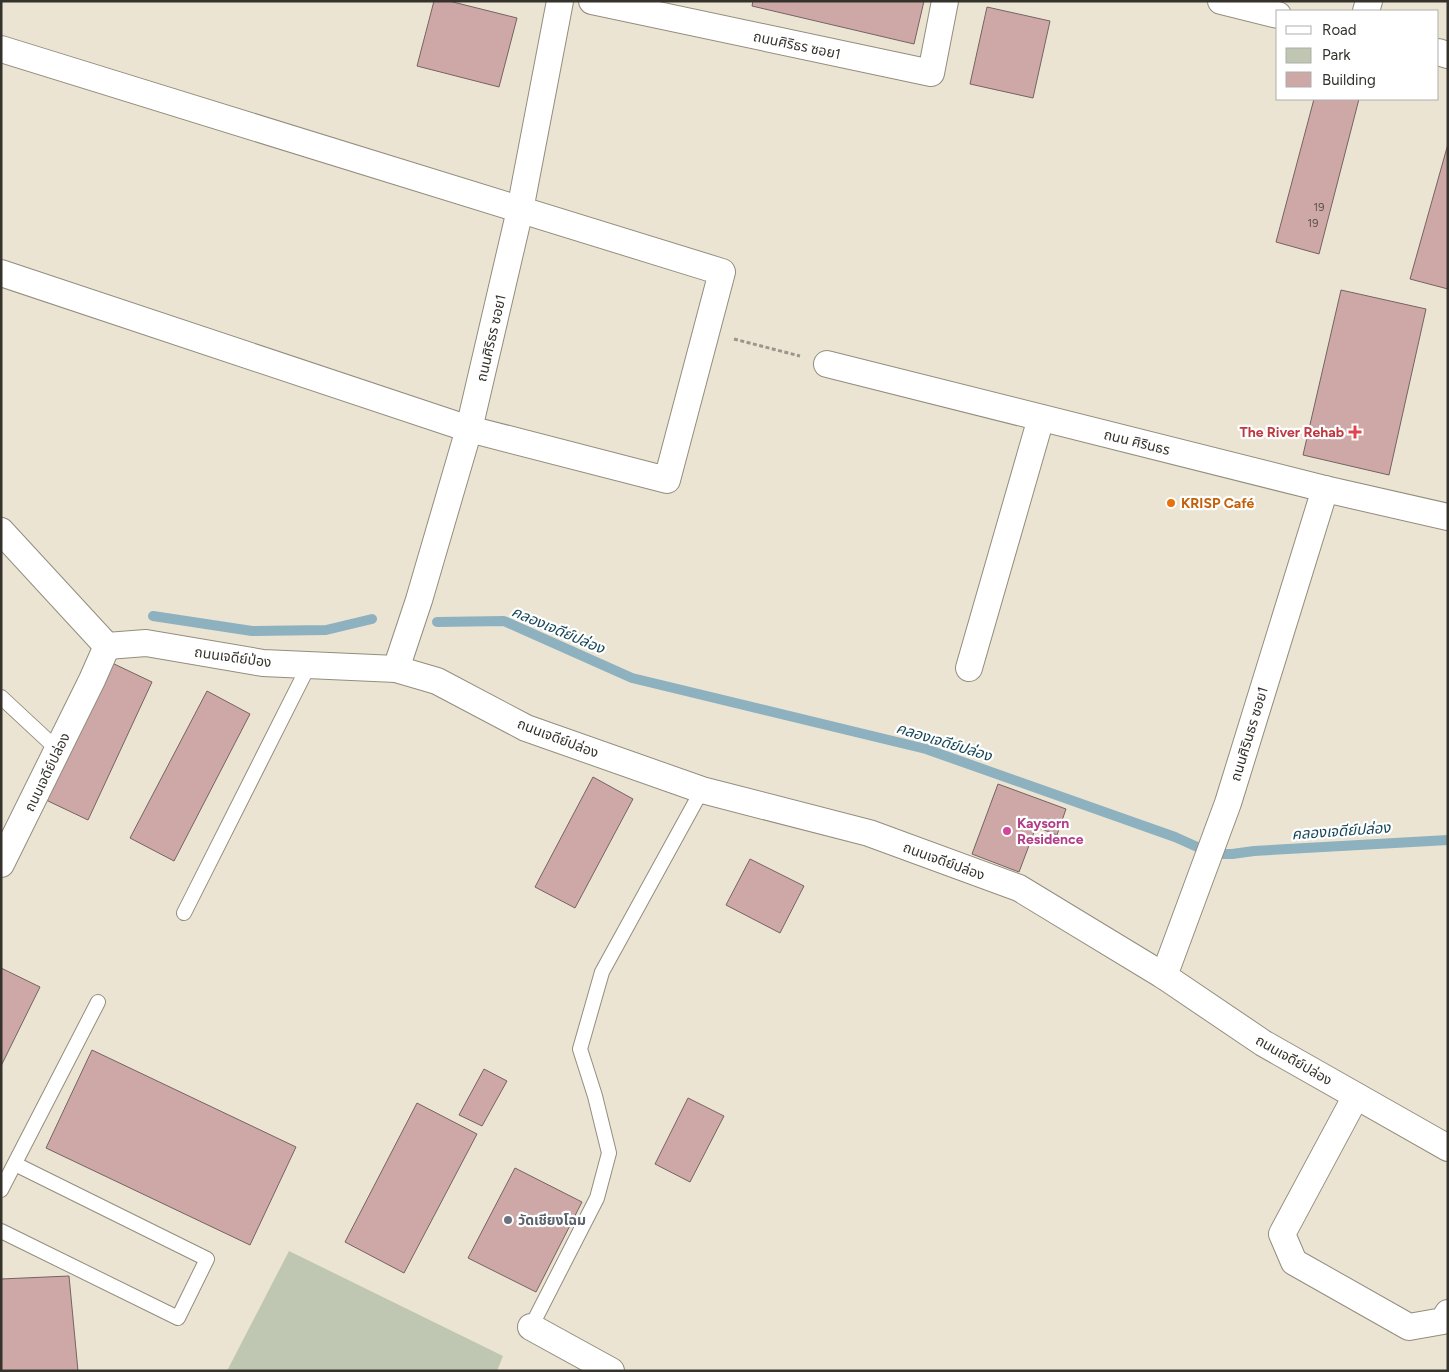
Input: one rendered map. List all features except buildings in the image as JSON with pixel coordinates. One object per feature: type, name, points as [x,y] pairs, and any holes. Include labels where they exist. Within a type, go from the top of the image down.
[{"type":"street","name":"ถนนศิริธร ซอย1","points":[[396,669],[419,600],[469,430],[520,210],[560,1]]},
{"type":"street","name":"ถนนศิริธร ซอย1","points":[[592,1],[931,73],[945,1]]},
{"type":"street","points":[[1222,1],[1276,14]]},
{"type":"street","points":[[1,49],[722,272],[667,480],[469,430],[1,273]]},
{"type":"street","name":"ถนน ศิรินธร","points":[[827,364],[1325,489],[1448,517]]},
{"type":"street","points":[[969,668],[1041,418]]},
{"type":"street","name":"ถนนศิรินธร ซอย1","points":[[1164,976],[1217,831],[1325,489]]},
{"type":"street","points":[[1,531],[106,646]]},
{"type":"street","name":"ถนนเจดีย์ป่อง","points":[[106,646],[146,643],[263,663],[396,669]]},
{"type":"street","name":"ถนนเจดีย์ปล่อง","points":[[1,864],[92,680],[106,646]]},
{"type":"street","name":"ถนนเจดีย์ปล่อง","points":[[396,669],[437,681],[526,728],[702,790],[869,833],[1019,888],[1164,976],[1263,1043],[1448,1148]]},
{"type":"street","points":[[1356,1096],[1282,1234],[1294,1262],[1408,1328],[1443,1321],[1448,1313]]},
{"type":"street","points":[[531,1327],[611,1371]]},
{"type":"lane","points":[[184,913],[309,665]]},
{"type":"lane","points":[[1,697],[58,750]]},
{"type":"lane","points":[[531,1327],[597,1198],[609,1153],[595,1096],[580,1049],[602,972],[702,790]]},
{"type":"lane","points":[[1,1190],[98,1002]]},
{"type":"lane","points":[[1,1232],[178,1318],[207,1259],[15,1164]]},
{"type":"path","points":[[706,331],[827,364]]},
{"type":"green space","points":[[289,1251],[503,1356],[497,1371],[227,1371]]},
{"type":"waterway","points":[[153,616],[252,631],[326,630],[372,619]]},
{"type":"waterway","name":"คลองเจดีย์ปล่อง","points":[[437,622],[504,621],[632,678],[926,749],[1175,837],[1213,854],[1448,840]]},
{"type":"place","name":"The River Rehab","points":[[1355,432]]},
{"type":"place","name":"KRISP Café","points":[[1171,503]]},
{"type":"place","name":"Kaysorn Residence","points":[[1007,831]]},
{"type":"place","name":"วัดเชียงโฉม","points":[[508,1220]]}]
